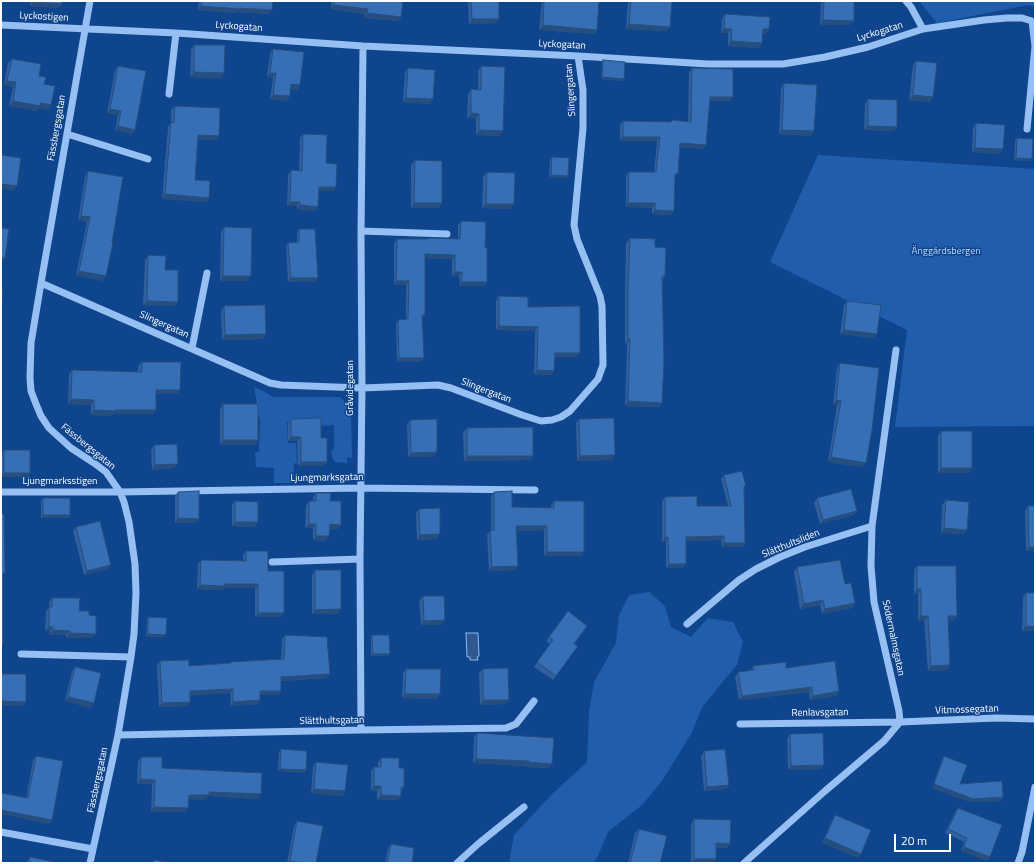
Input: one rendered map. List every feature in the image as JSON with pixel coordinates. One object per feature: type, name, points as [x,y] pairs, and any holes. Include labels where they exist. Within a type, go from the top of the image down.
[{"type":"street","name":"Fässbergsgatan","points":[[90,1],[41,283],[32,343],[30,378],[31,391],[41,416],[49,428],[71,448],[106,472],[120,492],[129,522],[135,564],[136,593],[134,634],[131,656],[118,735],[90,863]]},
{"type":"street","points":[[906,1],[923,29]]},
{"type":"street","name":"Lyckogatan","points":[[85,29],[176,33],[363,46],[578,56],[708,64],[783,64],[861,49],[923,29],[1007,18],[1022,18],[1032,22],[1035,46],[1027,130]]},
{"type":"street","name":"Lyckostigen","points":[[1,25],[85,29]]},
{"type":"street","points":[[169,94],[176,33]]},
{"type":"street","name":"Gråvidegatan","points":[[361,730],[360,488],[362,388],[361,231],[363,46]]},
{"type":"street","name":"Slingergatan","points":[[41,283],[270,382],[281,385],[362,388],[438,385],[451,388],[541,421],[552,420],[560,417],[570,411],[598,379],[603,365],[602,306],[600,296],[577,239],[574,225],[583,128],[582,90],[578,56]]},
{"type":"street","points":[[67,134],[148,159]]},
{"type":"street","points":[[361,231],[447,234]]},
{"type":"street","points":[[192,348],[207,273]]},
{"type":"street","name":"Södermalmsgatan","points":[[896,350],[872,526],[871,566],[874,602],[899,711],[900,722]]},
{"type":"street","name":"Ljungmarksgatan","points":[[120,492],[360,488],[535,490]]},
{"type":"street","name":"Ljungmarksstigen","points":[[1,492],[120,492]]},
{"type":"street","name":"Slätthultsliden","points":[[687,624],[739,580],[756,569],[804,547],[872,526]]},
{"type":"street","points":[[272,562],[360,559]]},
{"type":"street","points":[[21,654],[131,656]]},
{"type":"street","name":"Slätthultsgatan","points":[[118,735],[506,728],[516,724],[534,701]]},
{"type":"street","name":"Vitmossegatan","points":[[900,722],[996,718],[1035,719]]},
{"type":"street","points":[[744,863],[884,741],[900,722]]},
{"type":"street","name":"Renlavsgatan","points":[[740,724],[900,722]]},
{"type":"street","points":[[1018,863],[1022,852],[1035,787]]},
{"type":"street","points":[[457,863],[524,807]]},
{"type":"street","points":[[1,832],[93,849]]},
{"type":"green space","points":[[919,1],[1035,1],[1035,6],[1028,5],[937,23]]},
{"type":"green space","name":"Änggårdsbergen","points":[[818,155],[1035,169],[1035,426],[895,427],[907,330],[770,262]]},
{"type":"green space","points":[[254,387],[274,397],[340,397],[351,409],[352,458],[347,457],[347,463],[336,462],[333,460],[331,451],[334,449],[334,425],[318,426],[318,421],[287,422],[288,443],[296,443],[297,464],[294,463],[293,483],[274,483],[274,468],[256,467],[255,452],[259,452],[260,421]]},
{"type":"green space","points":[[649,592],[665,606],[671,627],[691,637],[708,618],[733,622],[743,642],[737,665],[703,706],[691,734],[662,781],[642,805],[608,832],[598,856],[593,863],[509,863],[514,835],[551,795],[587,762],[589,711],[594,682],[616,643],[619,615],[629,595]]},
{"type":"shaded area","points":[[466,633],[478,633],[478,660],[470,660],[470,657],[467,657]]},
{"type":"building","points":[[62,1],[62,4],[33,2]]},
{"type":"building","points":[[202,1],[273,1],[272,10],[201,6]]},
{"type":"building","points":[[334,1],[403,1],[401,17],[367,13],[368,9],[334,5]]},
{"type":"building","points":[[471,1],[499,1],[499,19],[472,19]]},
{"type":"building","points":[[544,1],[599,1],[597,30],[543,25]]},
{"type":"building","points":[[631,1],[672,1],[670,27],[629,24]]},
{"type":"building","points":[[824,1],[854,1],[854,21],[823,20]]},
{"type":"building","points":[[725,14],[770,17],[769,29],[763,29],[762,43],[731,41],[732,29],[724,29]]},
{"type":"building","points":[[194,45],[225,45],[224,73],[194,72]]},
{"type":"building","points":[[273,49],[304,52],[300,85],[291,84],[290,96],[273,95],[276,73],[270,73]]},
{"type":"building","points":[[12,59],[41,64],[39,76],[46,77],[44,84],[55,86],[51,105],[41,103],[40,106],[13,101],[16,82],[7,81]]},
{"type":"building","points":[[603,60],[625,62],[624,79],[602,77]]},
{"type":"building","points":[[916,61],[937,63],[933,97],[913,95]]},
{"type":"building","points":[[118,66],[146,71],[135,130],[118,126],[121,111],[110,109]]},
{"type":"building","points":[[481,66],[505,67],[503,131],[479,130],[479,114],[471,113],[471,89],[481,90]]},
{"type":"building","points":[[408,68],[435,70],[433,99],[406,98]]},
{"type":"building","points":[[692,68],[733,69],[733,97],[710,97],[706,145],[680,143],[678,174],[675,174],[674,211],[655,210],[655,203],[628,203],[629,172],[656,172],[660,137],[623,137],[623,121],[671,122],[672,120],[691,122]]},
{"type":"building","points":[[784,83],[817,85],[814,131],[782,130]]},
{"type":"building","points":[[868,99],[897,100],[897,127],[868,126]]},
{"type":"building","points":[[175,106],[220,108],[219,136],[198,135],[195,180],[210,181],[209,198],[165,194],[171,122],[174,123]]},
{"type":"building","points":[[976,123],[1005,125],[1003,149],[975,148]]},
{"type":"building","points":[[303,134],[327,135],[326,163],[337,164],[336,187],[319,187],[318,207],[300,205],[300,202],[290,202],[291,170],[302,171]]},
{"type":"building","points":[[1017,138],[1033,139],[1032,159],[1016,158]]},
{"type":"building","points":[[1,155],[21,158],[17,186],[1,184]]},
{"type":"building","points":[[552,157],[569,158],[568,176],[551,175]]},
{"type":"building","points":[[415,160],[442,161],[442,203],[414,203]]},
{"type":"building","points":[[88,171],[123,177],[113,243],[106,276],[79,271],[90,217],[81,216]]},
{"type":"building","points":[[487,172],[515,173],[514,204],[486,204]]},
{"type":"building","points":[[461,221],[486,222],[485,248],[487,248],[487,282],[462,282],[462,272],[455,272],[455,255],[425,254],[425,315],[422,315],[424,358],[399,358],[398,320],[408,319],[409,281],[396,281],[397,239],[460,239]]},
{"type":"building","points":[[224,227],[252,228],[251,276],[223,276]]},
{"type":"building","points":[[1,228],[9,229],[5,258],[1,257]]},
{"type":"building","points":[[299,229],[315,229],[318,278],[291,278],[288,243],[299,242]]},
{"type":"building","points":[[630,238],[655,239],[655,247],[666,248],[665,276],[662,276],[664,361],[662,403],[628,401],[630,339],[628,339],[628,286]]},
{"type":"building","points":[[148,255],[166,256],[165,270],[178,270],[178,302],[147,301]]},
{"type":"building","points":[[1,290],[3,290],[1,309]]},
{"type":"building","points":[[499,296],[528,297],[528,307],[580,306],[580,353],[555,353],[554,371],[537,370],[538,327],[499,326]]},
{"type":"building","points":[[847,301],[881,305],[877,334],[844,330]]},
{"type":"building","points":[[265,305],[266,334],[225,335],[224,306]]},
{"type":"building","points":[[142,362],[181,362],[180,390],[156,390],[156,410],[94,410],[94,400],[71,399],[72,370],[142,372]]},
{"type":"building","points":[[840,363],[879,368],[872,430],[866,463],[831,457],[841,401],[836,400]]},
{"type":"building","points":[[223,404],[258,404],[258,440],[223,440]]},
{"type":"building","points":[[321,418],[321,438],[327,438],[327,462],[301,462],[301,437],[291,437],[291,419]]},
{"type":"building","points":[[614,418],[615,455],[580,456],[579,419]]},
{"type":"building","points":[[437,419],[437,452],[411,453],[410,420]]},
{"type":"building","points":[[533,427],[533,456],[467,456],[467,428]]},
{"type":"building","points":[[941,431],[972,431],[972,468],[941,468]]},
{"type":"building","points":[[177,444],[178,464],[155,465],[154,445]]},
{"type":"building","points":[[4,450],[30,450],[30,473],[4,473]]},
{"type":"building","points":[[742,471],[746,486],[744,486],[745,543],[724,543],[724,536],[686,537],[686,564],[669,564],[668,537],[665,538],[665,497],[697,496],[697,506],[731,506],[724,475]]},
{"type":"building","points":[[851,489],[857,511],[823,520],[817,498]]},
{"type":"building","points":[[199,491],[199,519],[178,518],[178,492]]},
{"type":"building","points":[[512,491],[512,507],[554,508],[554,501],[584,501],[584,552],[547,552],[547,526],[516,526],[518,566],[492,567],[490,531],[494,530],[494,492]]},
{"type":"building","points":[[316,493],[331,493],[330,501],[341,501],[341,525],[330,524],[329,536],[316,536],[316,524],[309,524],[309,501],[316,501]]},
{"type":"building","points":[[43,498],[70,498],[70,515],[43,515]]},
{"type":"building","points":[[946,500],[969,502],[967,530],[944,528]]},
{"type":"building","points":[[235,501],[258,502],[258,522],[235,522]]},
{"type":"building","points":[[1028,506],[1035,506],[1035,547],[1029,547]]},
{"type":"building","points":[[440,508],[440,534],[420,535],[419,509]]},
{"type":"building","points":[[1,514],[4,514],[5,573],[3,573],[3,645],[1,645]]},
{"type":"building","points":[[100,521],[111,565],[87,571],[76,527]]},
{"type":"building","points":[[246,551],[268,551],[268,571],[284,571],[284,613],[258,613],[258,584],[225,584],[225,586],[200,585],[201,560],[246,561]]},
{"type":"building","points":[[840,560],[845,584],[851,583],[855,603],[825,609],[823,600],[804,604],[797,567]]},
{"type":"building","points":[[917,566],[956,566],[957,616],[948,616],[950,665],[931,666],[928,616],[921,616],[921,589],[917,589]]},
{"type":"building","points":[[315,570],[341,570],[341,609],[315,610]]},
{"type":"building","points":[[1026,593],[1035,593],[1035,627],[1026,626]]},
{"type":"building","points":[[423,596],[444,596],[445,620],[424,621]]},
{"type":"building","points":[[52,598],[80,598],[79,611],[89,611],[89,615],[96,616],[96,634],[70,633],[70,631],[53,630],[53,627],[49,627],[49,607],[52,607]]},
{"type":"building","points":[[568,611],[587,626],[574,644],[578,646],[556,676],[537,662],[553,640],[549,637]]},
{"type":"building","points":[[148,617],[167,618],[166,635],[148,634]]},
{"type":"building","points":[[285,635],[327,637],[330,674],[281,677],[281,691],[260,691],[260,700],[233,702],[233,689],[190,691],[190,702],[162,703],[160,661],[189,660],[189,666],[284,659]]},
{"type":"building","points":[[372,635],[389,635],[390,654],[373,654]]},
{"type":"building","points":[[835,661],[839,691],[813,696],[812,687],[742,696],[738,672],[754,670],[753,666],[786,662],[786,668]]},
{"type":"building","points":[[75,667],[101,673],[94,703],[68,697]]},
{"type":"building","points":[[508,668],[509,700],[483,700],[483,669]]},
{"type":"building","points":[[406,669],[441,669],[440,694],[405,694]]},
{"type":"building","points":[[1,674],[26,674],[26,702],[1,701]]},
{"type":"building","points":[[477,733],[554,738],[552,764],[528,762],[529,761],[476,759]]},
{"type":"building","points":[[823,733],[824,765],[791,766],[790,734]]},
{"type":"building","points":[[281,749],[307,751],[306,770],[280,769]]},
{"type":"building","points":[[725,749],[729,785],[707,787],[704,751]]},
{"type":"building","points":[[36,756],[63,761],[52,820],[1,810],[1,793],[28,798]]},
{"type":"building","points":[[944,756],[967,765],[960,784],[1002,781],[1003,797],[973,799],[934,784]]},
{"type":"building","points":[[141,757],[162,757],[162,768],[262,773],[261,794],[209,792],[209,795],[189,795],[188,808],[154,807],[155,780],[140,779]]},
{"type":"building","points":[[381,758],[399,758],[399,768],[404,768],[404,787],[401,787],[401,796],[381,795],[381,786],[374,786],[374,767],[381,767]]},
{"type":"building","points":[[316,762],[348,765],[345,791],[314,789]]},
{"type":"building","points":[[958,808],[1002,825],[990,857],[964,847],[967,838],[948,829]]},
{"type":"building","points":[[835,815],[871,830],[861,854],[825,838]]},
{"type":"building","points":[[694,819],[731,820],[730,844],[716,843],[716,859],[694,859]]},
{"type":"building","points":[[297,821],[323,826],[316,863],[290,861]]},
{"type":"building","points":[[639,829],[667,836],[660,863],[630,863]]},
{"type":"building","points":[[391,844],[414,848],[412,863],[387,863]]},
{"type":"building","points":[[30,857],[55,862],[55,863],[28,863]]},
{"type":"building","points":[[154,860],[172,863],[153,863]]}]
